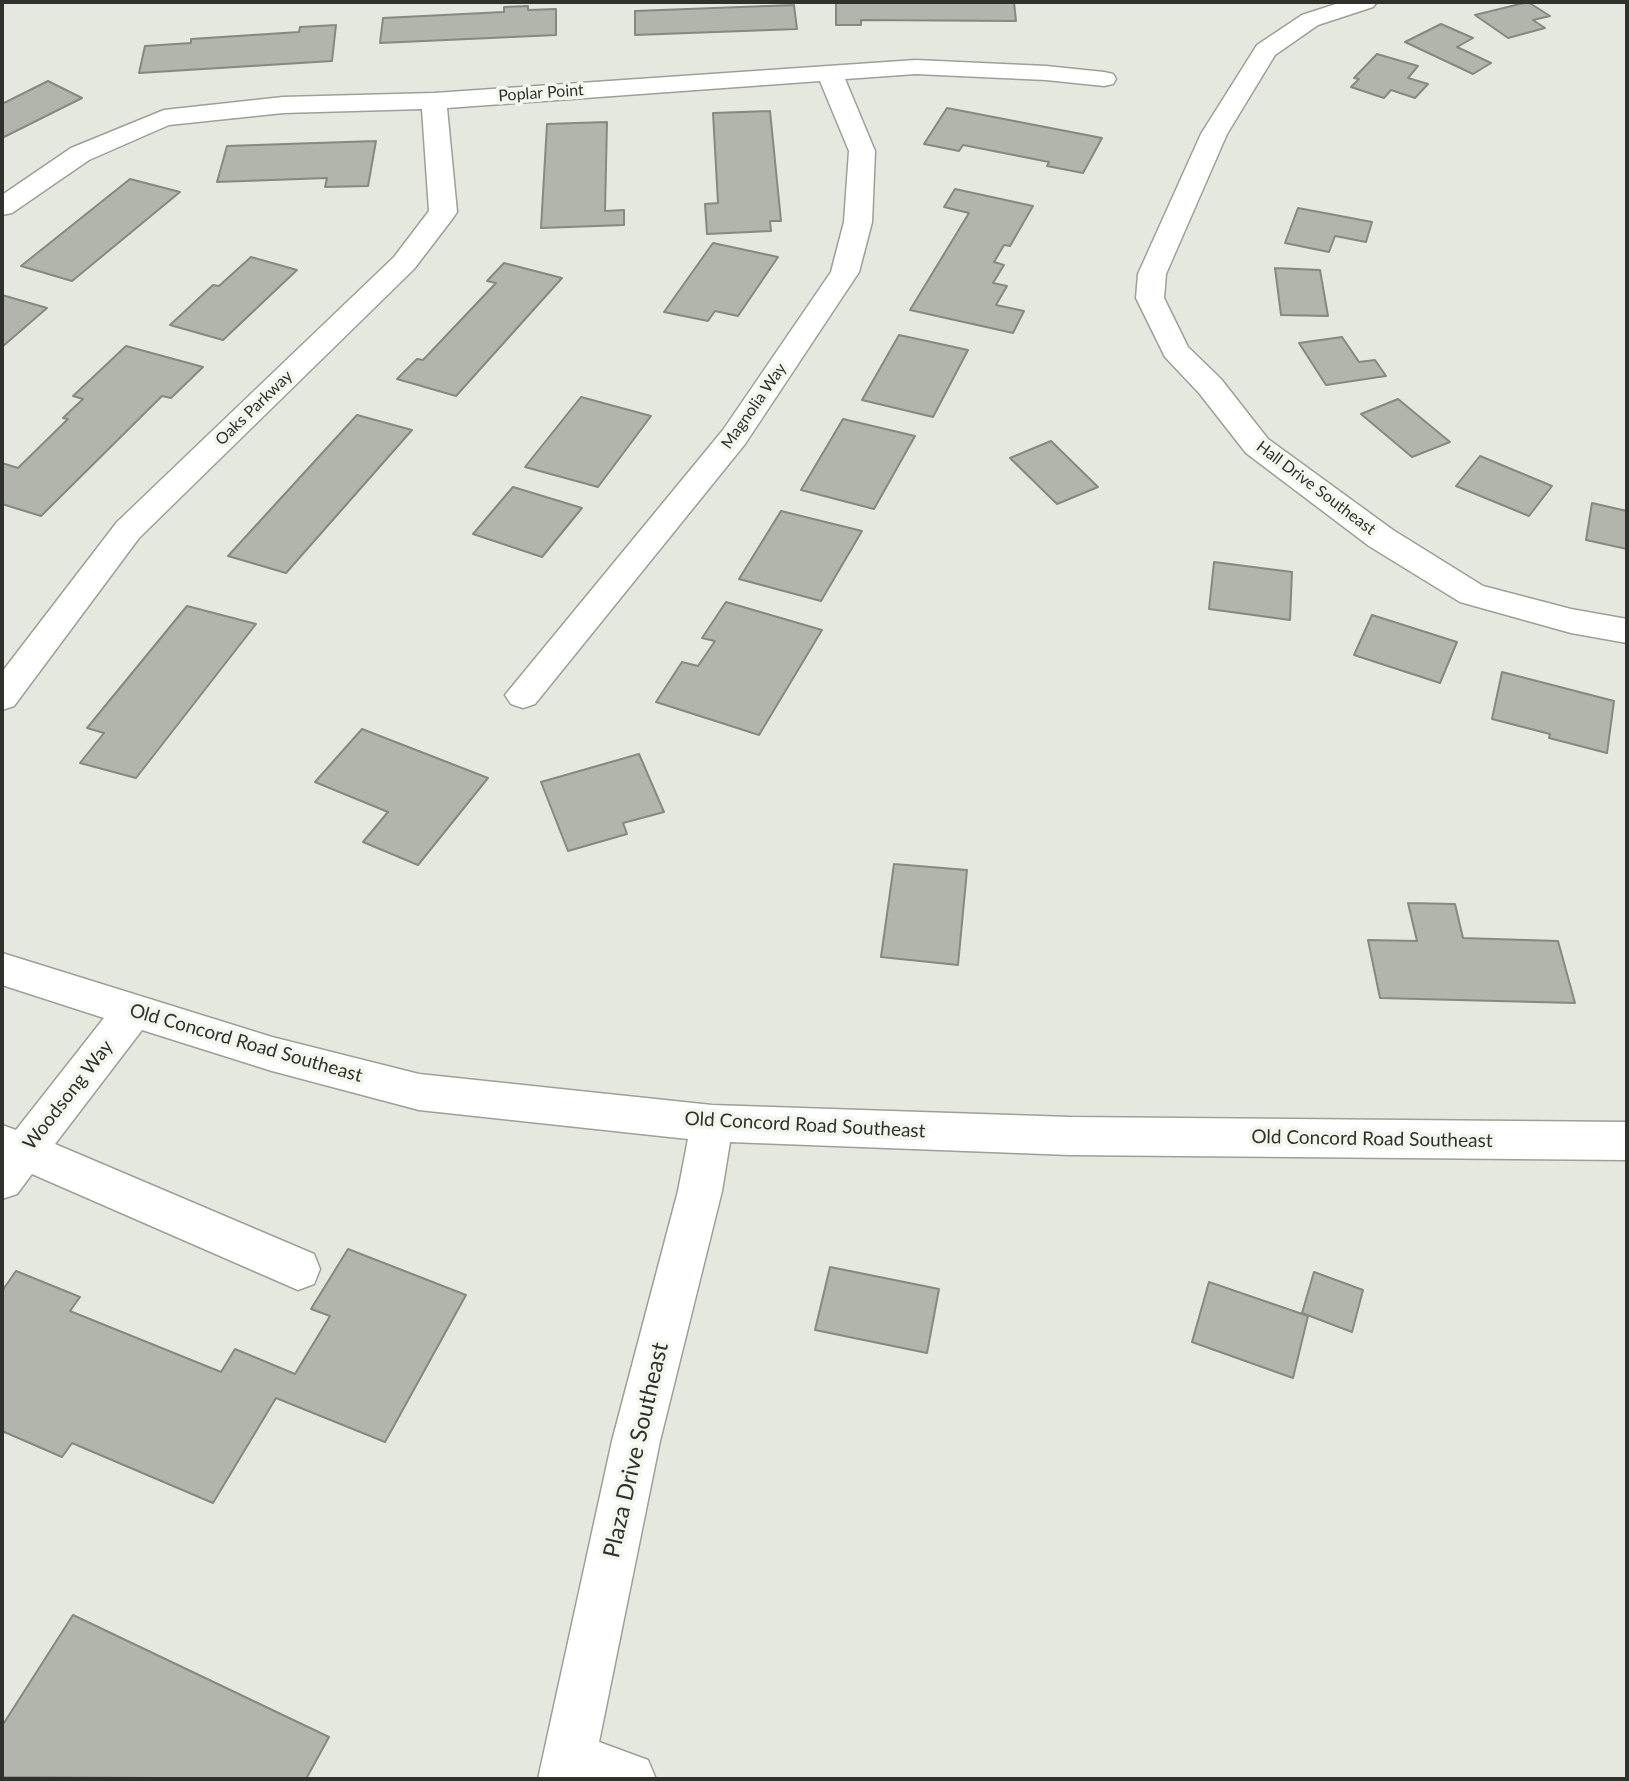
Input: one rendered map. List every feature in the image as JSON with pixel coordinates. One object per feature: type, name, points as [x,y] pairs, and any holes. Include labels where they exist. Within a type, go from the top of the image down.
[{"type":"street","name":"Hall Drive Southeast","points":[[1365,2],[1310,20],[1266,50],[1214,134],[1152,274],[1150,298],[1175,351],[1210,386],[1257,446],[1381,538],[1472,594],[1571,621],[1627,631]]},
{"type":"street","name":"Poplar Point","points":[[2,207],[80,154],[164,118],[283,105],[435,100],[916,67],[1046,73],[1104,79]]},
{"type":"street","name":"Magnolia Way","points":[[523,695],[734,437],[845,272],[858,222],[862,151],[830,72]]},
{"type":"street","name":"Oaks Parkway","points":[[2,697],[128,530],[404,263],[443,212],[435,100]]},
{"type":"street","name":"Old Concord Road Southeast","points":[[2,969],[272,1054],[419,1092],[712,1123],[1070,1136],[1627,1141]]},
{"type":"street","name":"Woodsong Way","points":[[9,1158],[134,1010]]},
{"type":"street","name":"Plaza Drive Southeast","points":[[567,1769],[636,1441],[700,1191],[712,1123]]},
{"type":"street","points":[[9,1158],[298,1269]]},
{"type":"street","points":[[567,1769],[629,1779]]},
{"type":"building","points":[[836,2],[1014,2],[1016,21],[861,20],[861,25],[836,25]]},
{"type":"building","points":[[1528,2],[1550,16],[1533,20],[1545,28],[1508,38],[1475,15]]},
{"type":"building","points":[[794,5],[797,29],[635,35],[635,11]]},
{"type":"building","points":[[528,6],[528,10],[556,9],[556,35],[380,43],[383,18],[504,12],[504,7]]},
{"type":"building","points":[[1441,24],[1473,38],[1457,47],[1491,63],[1473,74],[1405,42]]},
{"type":"building","points":[[336,25],[332,61],[139,73],[145,46],[191,43],[191,39],[299,32],[300,27]]},
{"type":"building","points":[[1377,54],[1418,66],[1408,78],[1428,84],[1415,98],[1391,90],[1384,98],[1351,87],[1359,79],[1354,78]]},
{"type":"building","points":[[48,81],[82,98],[2,138],[2,104]]},
{"type":"building","points":[[947,108],[1102,138],[1083,173],[1047,166],[1049,162],[963,145],[959,151],[924,144]]},
{"type":"building","points":[[770,111],[781,221],[770,221],[771,231],[707,234],[705,204],[718,203],[713,113]]},
{"type":"building","points":[[607,122],[605,211],[624,210],[624,225],[541,228],[547,124]]},
{"type":"building","points":[[376,141],[368,186],[325,187],[327,178],[217,182],[227,146]]},
{"type":"building","points":[[130,179],[180,192],[72,281],[21,266]]},
{"type":"building","points":[[955,189],[1033,206],[1010,246],[1004,245],[994,262],[1004,265],[993,283],[1007,286],[996,305],[1024,311],[1013,333],[910,310],[969,213],[944,207]]},
{"type":"building","points":[[1298,208],[1372,222],[1366,242],[1335,236],[1329,252],[1285,243]]},
{"type":"building","points":[[713,243],[778,257],[738,316],[715,311],[708,321],[664,312]]},
{"type":"building","points":[[251,257],[297,270],[223,340],[170,325],[213,285],[219,286]]},
{"type":"building","points":[[504,263],[562,278],[456,396],[397,379],[417,359],[423,360],[496,283],[487,281]]},
{"type":"building","points":[[1275,268],[1320,270],[1328,316],[1281,315]]},
{"type":"building","points":[[2,295],[47,308],[2,347]]},
{"type":"building","points":[[899,335],[968,350],[933,417],[862,400]]},
{"type":"building","points":[[1342,337],[1359,362],[1375,360],[1386,376],[1326,385],[1299,343]]},
{"type":"building","points":[[126,346],[203,367],[171,398],[162,396],[41,516],[2,504],[2,463],[18,468],[68,419],[63,418],[83,399],[73,396]]},
{"type":"building","points":[[581,397],[651,416],[598,487],[525,467]]},
{"type":"building","points":[[1398,399],[1450,442],[1412,457],[1361,414]]},
{"type":"building","points":[[357,415],[412,430],[286,573],[228,556]]},
{"type":"building","points":[[843,419],[915,436],[874,509],[801,490]]},
{"type":"building","points":[[1051,441],[1098,487],[1057,504],[1010,458]]},
{"type":"building","points":[[1480,456],[1552,486],[1529,516],[1456,486]]},
{"type":"building","points":[[513,487],[582,508],[542,557],[473,534]]},
{"type":"building","points":[[1592,503],[1627,511],[1627,549],[1586,540]]},
{"type":"building","points":[[781,511],[862,531],[821,601],[739,579]]},
{"type":"building","points":[[1214,562],[1292,572],[1290,620],[1209,609]]},
{"type":"building","points":[[726,602],[822,630],[759,735],[656,702],[682,662],[698,666],[715,641],[702,638]]},
{"type":"building","points":[[187,606],[256,624],[136,778],[80,763],[104,733],[87,728]]},
{"type":"building","points":[[1372,615],[1457,642],[1440,683],[1354,655]]},
{"type":"building","points":[[1502,672],[1614,701],[1607,753],[1492,719]]},
{"type":"building","points":[[362,729],[488,778],[418,865],[363,842],[388,812],[315,782]]},
{"type":"building","points":[[639,754],[664,812],[623,823],[627,834],[568,851],[541,782]]},
{"type":"building","points":[[894,864],[967,870],[958,965],[881,957]]},
{"type":"building","points":[[1408,903],[1455,904],[1463,938],[1558,941],[1575,1003],[1380,998],[1368,940],[1417,941]]},
{"type":"building","points":[[348,1249],[466,1295],[385,1442],[276,1398],[213,1503],[72,1443],[62,1457],[2,1431],[2,1291],[16,1271],[80,1297],[70,1311],[221,1372],[235,1349],[295,1374],[330,1316],[311,1309]]},
{"type":"building","points":[[830,1267],[939,1289],[927,1353],[815,1330]]},
{"type":"building","points":[[1314,1272],[1363,1290],[1352,1332],[1302,1313]]},
{"type":"building","points":[[1209,1282],[1308,1316],[1293,1378],[1192,1342]]},
{"type":"building","points":[[73,1615],[329,1737],[306,1779],[2,1777],[2,1726]]}]
